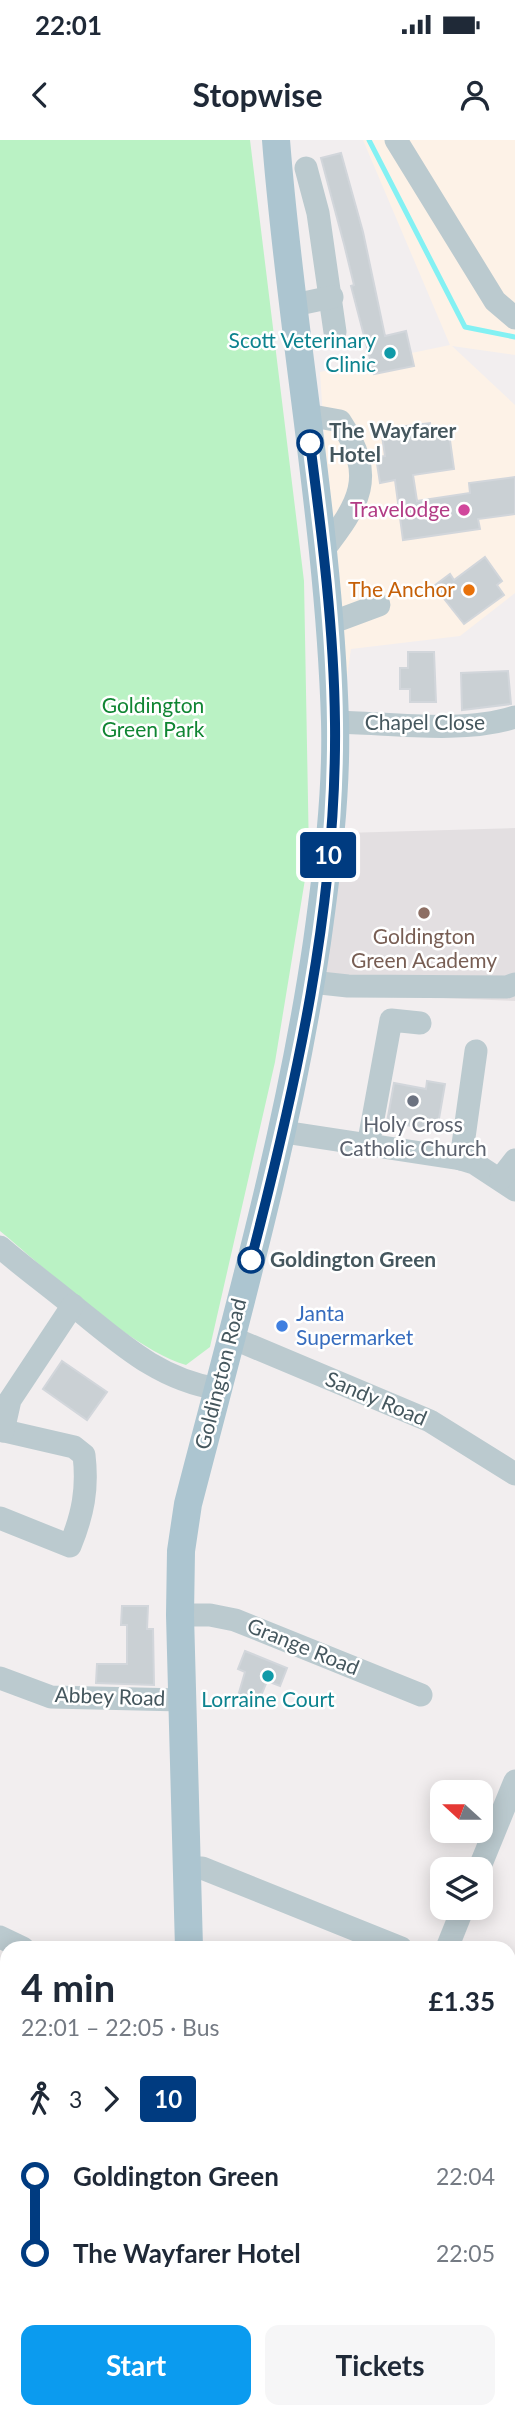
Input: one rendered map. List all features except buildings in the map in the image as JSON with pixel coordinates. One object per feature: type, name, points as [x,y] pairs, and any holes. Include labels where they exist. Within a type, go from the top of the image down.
[{"type":"main road","name":"Goldington Road","points":[[189,1941],[181,1700],[181,1551],[188,1504],[284,1132],[311,982],[326,875],[335,722],[323,552],[282,219],[276,140]]},
{"type":"street","points":[[396,140],[495,301],[515,318]]},
{"type":"street","points":[[306,168],[318,213],[335,332]]},
{"type":"street","points":[[282,219],[318,213]]},
{"type":"street","points":[[294,304],[332,297]]},
{"type":"street","points":[[307,415],[340,421],[357,446],[361,488],[351,515],[323,552]]},
{"type":"street","points":[[328,624],[379,606]]},
{"type":"street","name":"Chapel Close","points":[[335,722],[466,725],[496,723],[515,717]]},
{"type":"street","points":[[311,982],[362,986],[507,988],[515,984]]},
{"type":"street","points":[[368,1146],[391,1020],[420,1023]]},
{"type":"street","points":[[461,1159],[476,1051]]},
{"type":"street","points":[[284,1132],[461,1159],[510,1176]]},
{"type":"street","points":[[0,1247],[123,1349],[156,1369],[192,1385],[218,1389]]},
{"type":"street","points":[[0,1518],[79,1549],[88,1485],[84,1455],[74,1447],[1,1431],[10,1400],[73,1305]]},
{"type":"street","name":"Sandy Road","points":[[230,1337],[430,1421],[515,1474]]},
{"type":"street","name":"Grange Road","points":[[180,1615],[210,1615],[236,1620],[421,1695]]},
{"type":"street","name":"Abbey Road","points":[[0,1678],[51,1697],[181,1700]]},
{"type":"street","points":[[484,1857],[515,1781]]},
{"type":"street","points":[[186,1868],[202,1868],[384,1941]]},
{"type":"street","points":[[450,1941],[458,1920]]},
{"type":"shaded area","points":[[363,140],[515,140],[515,355],[452,346],[515,405],[515,593],[460,636],[351,649],[342,712],[320,372],[450,345]]},
{"type":"shaded area","name":"Goldington Green Academy","points":[[515,828],[515,1001],[321,993],[344,833]]},
{"type":"green space","name":"Goldington Green Park","points":[[0,140],[250,140],[304,581],[309,855],[275,1062],[210,1347],[186,1365],[140,1343],[115,1326],[0,1231]]},
{"type":"waterway","points":[[369,140],[465,327],[515,337]]},
{"type":"bus line","name":"10","points":[[251,1260],[284,1132],[311,982],[326,875],[332,801],[335,722],[323,552],[310,443]]},
{"type":"place","name":"Scott Veterinary Clinic","points":[[390,353]]},
{"type":"place","name":"The Wayfarer Hotel","points":[[310,443]]},
{"type":"place","name":"Travelodge","points":[[464,510]]},
{"type":"place","name":"The Anchor","points":[[469,590]]},
{"type":"place","name":"Goldington Green Academy","points":[[424,913]]},
{"type":"place","name":"Holy Cross Catholic Church","points":[[413,1101]]},
{"type":"place","name":"Goldington Green","points":[[251,1260]]},
{"type":"place","name":"Janta Supermarket","points":[[282,1326]]},
{"type":"place","name":"Lorraine Court","points":[[268,1676]]}]
